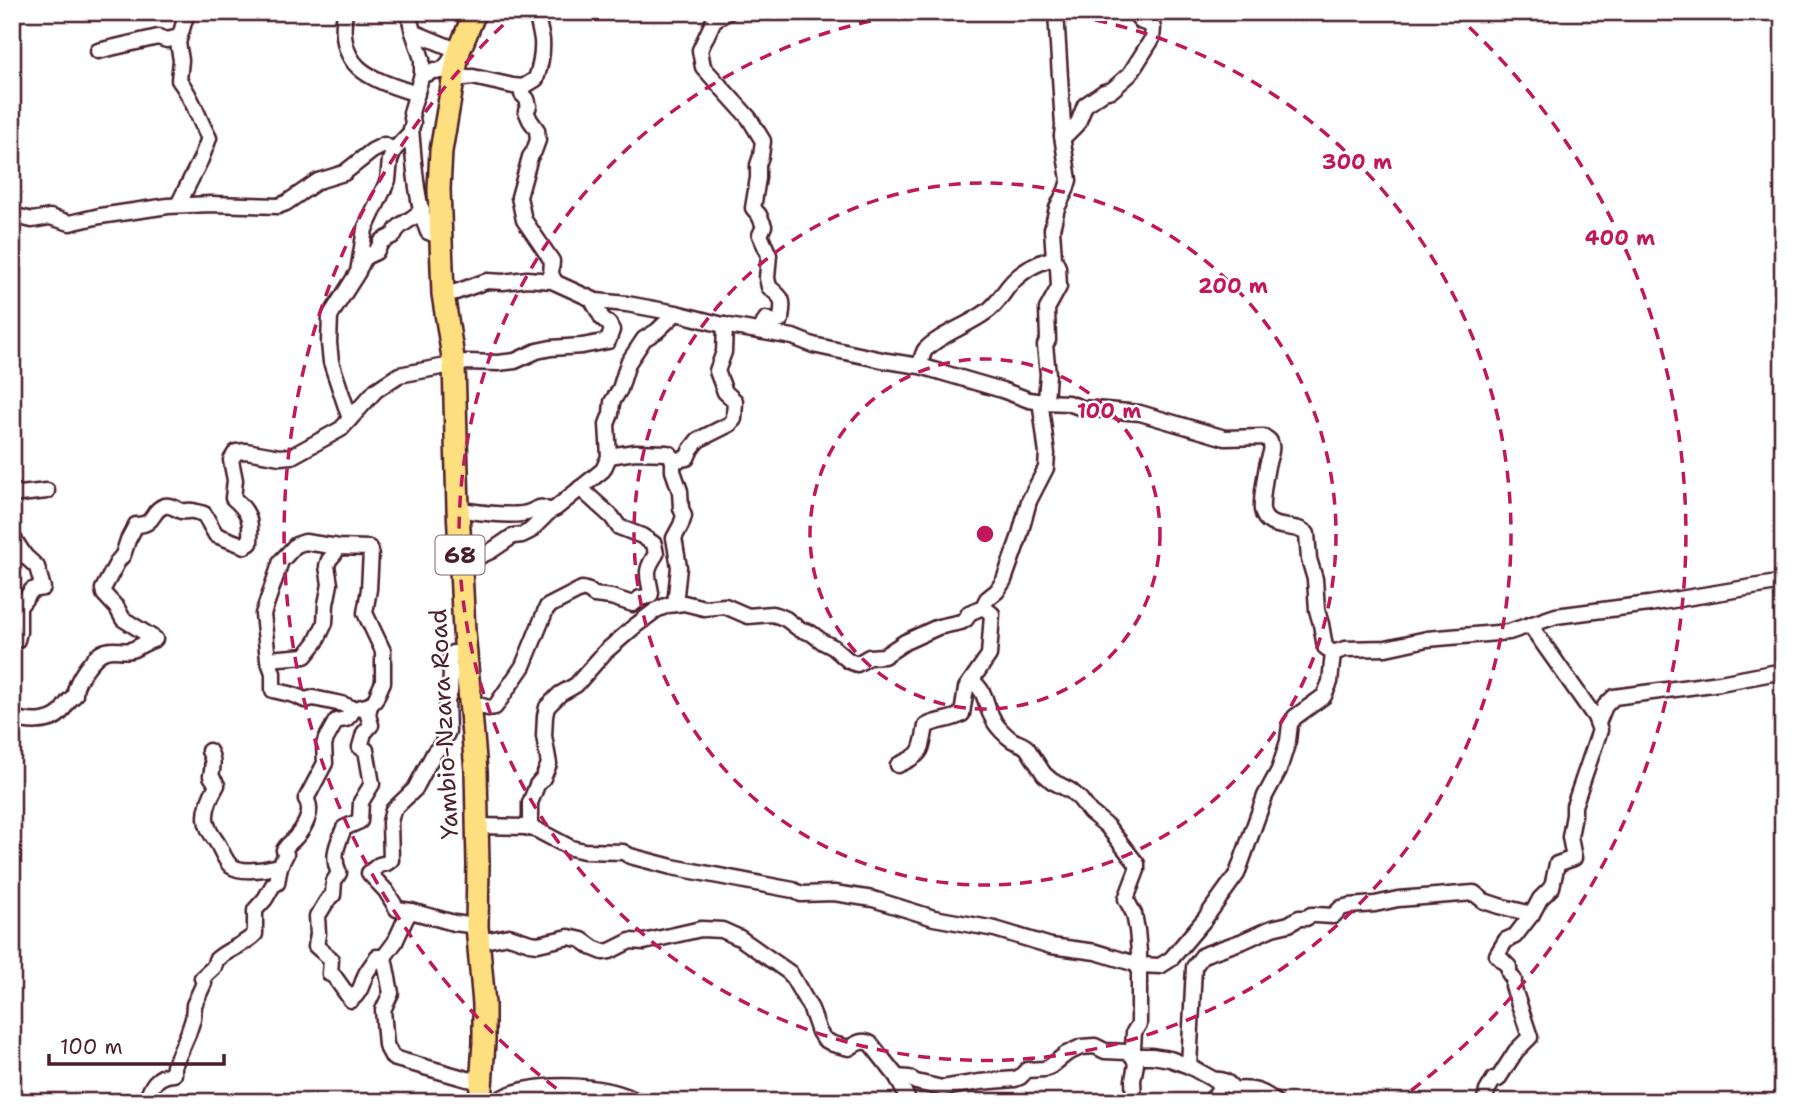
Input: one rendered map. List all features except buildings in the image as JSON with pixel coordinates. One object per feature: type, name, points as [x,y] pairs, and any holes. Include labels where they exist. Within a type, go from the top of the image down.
[{"type":"main road","name":"Yambio-Nzara Road","points":[[475,12],[457,50],[441,150],[440,173],[427,204],[441,237],[443,294],[454,364],[461,565],[476,771],[478,934],[484,1004],[481,1091]]},
{"type":"street","points":[[178,205],[209,138],[199,121],[193,101],[178,80],[181,60],[178,43],[187,12]]},
{"type":"street","points":[[345,12],[346,51],[361,71],[382,83],[417,94]]},
{"type":"street","points":[[350,419],[331,362],[330,316],[365,257],[376,252],[382,241],[394,235],[401,225],[412,220],[427,204],[415,170],[411,132],[411,113],[422,74],[422,59],[408,12]]},
{"type":"street","points":[[454,75],[523,87],[536,79],[540,67],[542,39],[537,18],[539,12]]},
{"type":"street","points":[[728,12],[714,20],[701,50],[703,68],[749,118],[763,141],[753,208],[764,226],[760,235],[769,255],[769,287],[779,295],[783,304],[781,319],[774,322],[766,319],[760,331]]},
{"type":"street","points":[[984,607],[987,599],[997,591],[1004,580],[1029,501],[1046,468],[1041,407],[1046,400],[1048,374],[1045,345],[1048,340],[1047,309],[1059,287],[1052,229],[1069,180],[1062,136],[1056,12]]},
{"type":"street","points":[[1062,136],[1078,123],[1085,104],[1112,90],[1130,74],[1153,37],[1151,18],[1142,22],[1134,12]]},
{"type":"street","points":[[413,32],[457,50],[446,67],[440,71],[422,74]]},
{"type":"street","points":[[98,51],[158,37],[167,40],[179,37]]},
{"type":"street","points":[[523,87],[522,94],[529,106],[526,111],[537,130],[538,141],[530,157],[519,197],[524,220],[552,261],[551,274],[555,282]]},
{"type":"street","points":[[358,272],[365,229],[388,180],[390,160],[394,150],[411,132]]},
{"type":"street","points":[[12,215],[32,220],[50,217],[70,223],[178,205],[278,206],[318,181],[345,173],[377,148],[384,145],[394,150]]},
{"type":"street","points":[[415,170],[426,174],[440,173]]},
{"type":"street","points":[[388,180],[397,173],[410,173],[415,170]]},
{"type":"street","points":[[920,366],[924,352],[931,345],[992,308],[1012,283],[1028,269],[1039,262],[1054,258]]},
{"type":"street","points":[[443,294],[487,281],[527,279],[555,282],[592,300],[676,313],[793,337],[813,345],[920,366],[1029,400],[1140,413],[1220,438],[1264,437],[1272,446],[1262,512],[1274,524],[1303,530],[1307,534],[1325,647],[1333,653]]},
{"type":"street","points":[[12,718],[28,722],[56,716],[75,695],[78,678],[104,651],[134,649],[143,642],[155,639],[122,618],[103,589],[136,526],[145,526],[163,506],[204,514],[216,535],[245,546],[250,544],[251,525],[248,515],[233,498],[235,480],[231,460],[236,452],[292,456],[341,429],[376,390],[399,375],[467,362],[515,361],[537,351],[608,341],[612,330],[592,300]]},
{"type":"street","points":[[461,565],[491,551],[513,536],[530,531],[550,511],[603,470],[609,456],[607,424],[612,402],[628,363],[644,339],[676,313]]},
{"type":"street","points":[[673,461],[687,458],[698,440],[724,428],[734,419],[735,401],[725,392],[717,371],[724,352],[725,325]]},
{"type":"street","points":[[609,456],[635,452],[670,454],[684,516],[674,538],[679,567],[675,604]]},
{"type":"street","points":[[580,488],[620,527],[654,544],[656,554]]},
{"type":"street","points":[[12,490],[20,494],[47,491]]},
{"type":"street","points":[[458,509],[489,514],[530,513],[543,507],[550,511]]},
{"type":"street","points":[[12,536],[25,556],[37,567],[43,588],[32,590],[19,607],[19,632],[17,640],[12,642]]},
{"type":"street","points":[[470,702],[488,708],[495,706],[523,666],[547,607],[582,589],[593,595],[633,604],[640,598],[650,596],[646,574],[648,567],[656,554],[674,538]]},
{"type":"street","points":[[305,542],[369,548],[369,589],[365,613],[383,651],[383,682],[375,700],[370,705],[354,709],[342,704],[313,698],[304,699],[273,690],[273,673],[268,659],[263,614],[281,561],[296,545],[305,542]]},
{"type":"street","points":[[268,659],[305,656],[316,642],[325,623],[330,583],[327,566],[335,553],[334,546]]},
{"type":"street","points":[[1333,653],[1357,648],[1386,648],[1427,639],[1509,632],[1556,616],[1783,582]]},
{"type":"street","points":[[526,827],[530,826],[530,803],[549,764],[544,729],[545,712],[550,703],[559,694],[576,685],[606,652],[645,617],[662,607],[684,603],[704,608],[725,606],[748,616],[772,614],[783,617],[857,664],[869,657],[884,656],[905,642],[939,626],[961,622],[969,612],[984,607]]},
{"type":"street","points":[[898,765],[918,754],[922,748],[926,726],[962,714],[966,688],[989,655],[992,614],[984,607]]},
{"type":"street","points":[[1484,1102],[1486,1091],[1494,1079],[1498,1079],[1516,1051],[1530,1037],[1513,986],[1514,979],[1509,968],[1497,956],[1506,940],[1515,936],[1540,899],[1552,887],[1557,864],[1574,858],[1570,837],[1574,806],[1600,730],[1598,723],[1530,625]]},
{"type":"street","points":[[466,654],[453,653],[449,663],[451,673],[447,700],[448,731],[442,744],[433,753],[415,789],[393,810],[390,822],[391,860],[369,873],[386,891],[397,909],[454,923],[478,934],[509,936],[538,944],[569,937],[582,940],[603,952],[630,941],[644,942],[701,929],[722,930],[790,973],[811,1009],[824,1039],[849,1048],[859,1042],[867,1042],[879,1052],[897,1077],[909,1102]]},
{"type":"street","points":[[477,826],[526,827],[570,848],[623,852],[672,867],[793,890],[801,894],[834,893],[873,899],[934,918],[995,929],[1051,946],[1096,953],[1139,965],[1160,966],[1171,958],[1204,920],[1237,874],[1265,796],[1279,770],[1290,724],[1295,717],[1324,696],[1333,653]]},
{"type":"street","points":[[1598,723],[1605,706],[1614,697],[1720,683],[1783,671]]},
{"type":"street","points":[[972,681],[984,693],[993,720],[1010,739],[1027,748],[1044,775],[1080,799],[1090,812],[1107,826],[1136,862],[1137,870],[1126,899],[1135,919],[1139,952],[1139,1024],[1134,1032],[1133,1056],[1136,1064],[1133,1080],[1134,1102]]},
{"type":"street","points":[[370,705],[368,715],[371,725],[363,733],[360,747],[366,750],[372,784],[361,802],[360,821],[344,828],[338,841],[335,862],[339,873],[334,881],[333,895],[323,904],[322,911],[317,916],[316,946],[331,959],[330,974],[351,1000],[361,991],[365,974],[377,957],[384,957]]},
{"type":"street","points":[[146,1102],[149,1090],[163,1074],[174,1074],[174,1066],[193,1020],[194,1005],[204,983],[202,978],[214,967],[216,960],[231,949],[246,943],[255,934],[255,911],[277,883],[280,866],[286,854],[284,849],[296,837],[308,815],[309,804],[306,799],[325,763],[326,739],[336,721],[346,719],[354,709]]},
{"type":"street","points":[[209,751],[213,766],[211,776],[217,785],[211,795],[205,817],[208,829],[230,866],[260,870],[280,866]]},
{"type":"street","points":[[1189,1066],[1194,967],[1203,955],[1299,918],[1311,915],[1333,916],[1341,908],[1398,899],[1474,893],[1484,901],[1532,914]]},
{"type":"street","points":[[411,911],[384,957],[391,993],[383,1010],[386,1045],[394,1058],[467,1079],[481,1091]]},
{"type":"street","points":[[897,1077],[942,1088],[1020,1077],[1027,1070],[1051,1066],[1066,1054],[1081,1047],[1095,1046],[1105,1051],[1127,1052],[1133,1056],[1170,1059],[1189,1066],[1218,1082],[1219,1091],[1209,1102]]},
{"type":"street","points":[[1214,1080],[1228,1082],[1234,1090],[1258,1090],[1275,1102]]},
{"type":"street","points":[[495,1102],[517,1092],[557,1087],[614,1092],[639,1102]]}]
